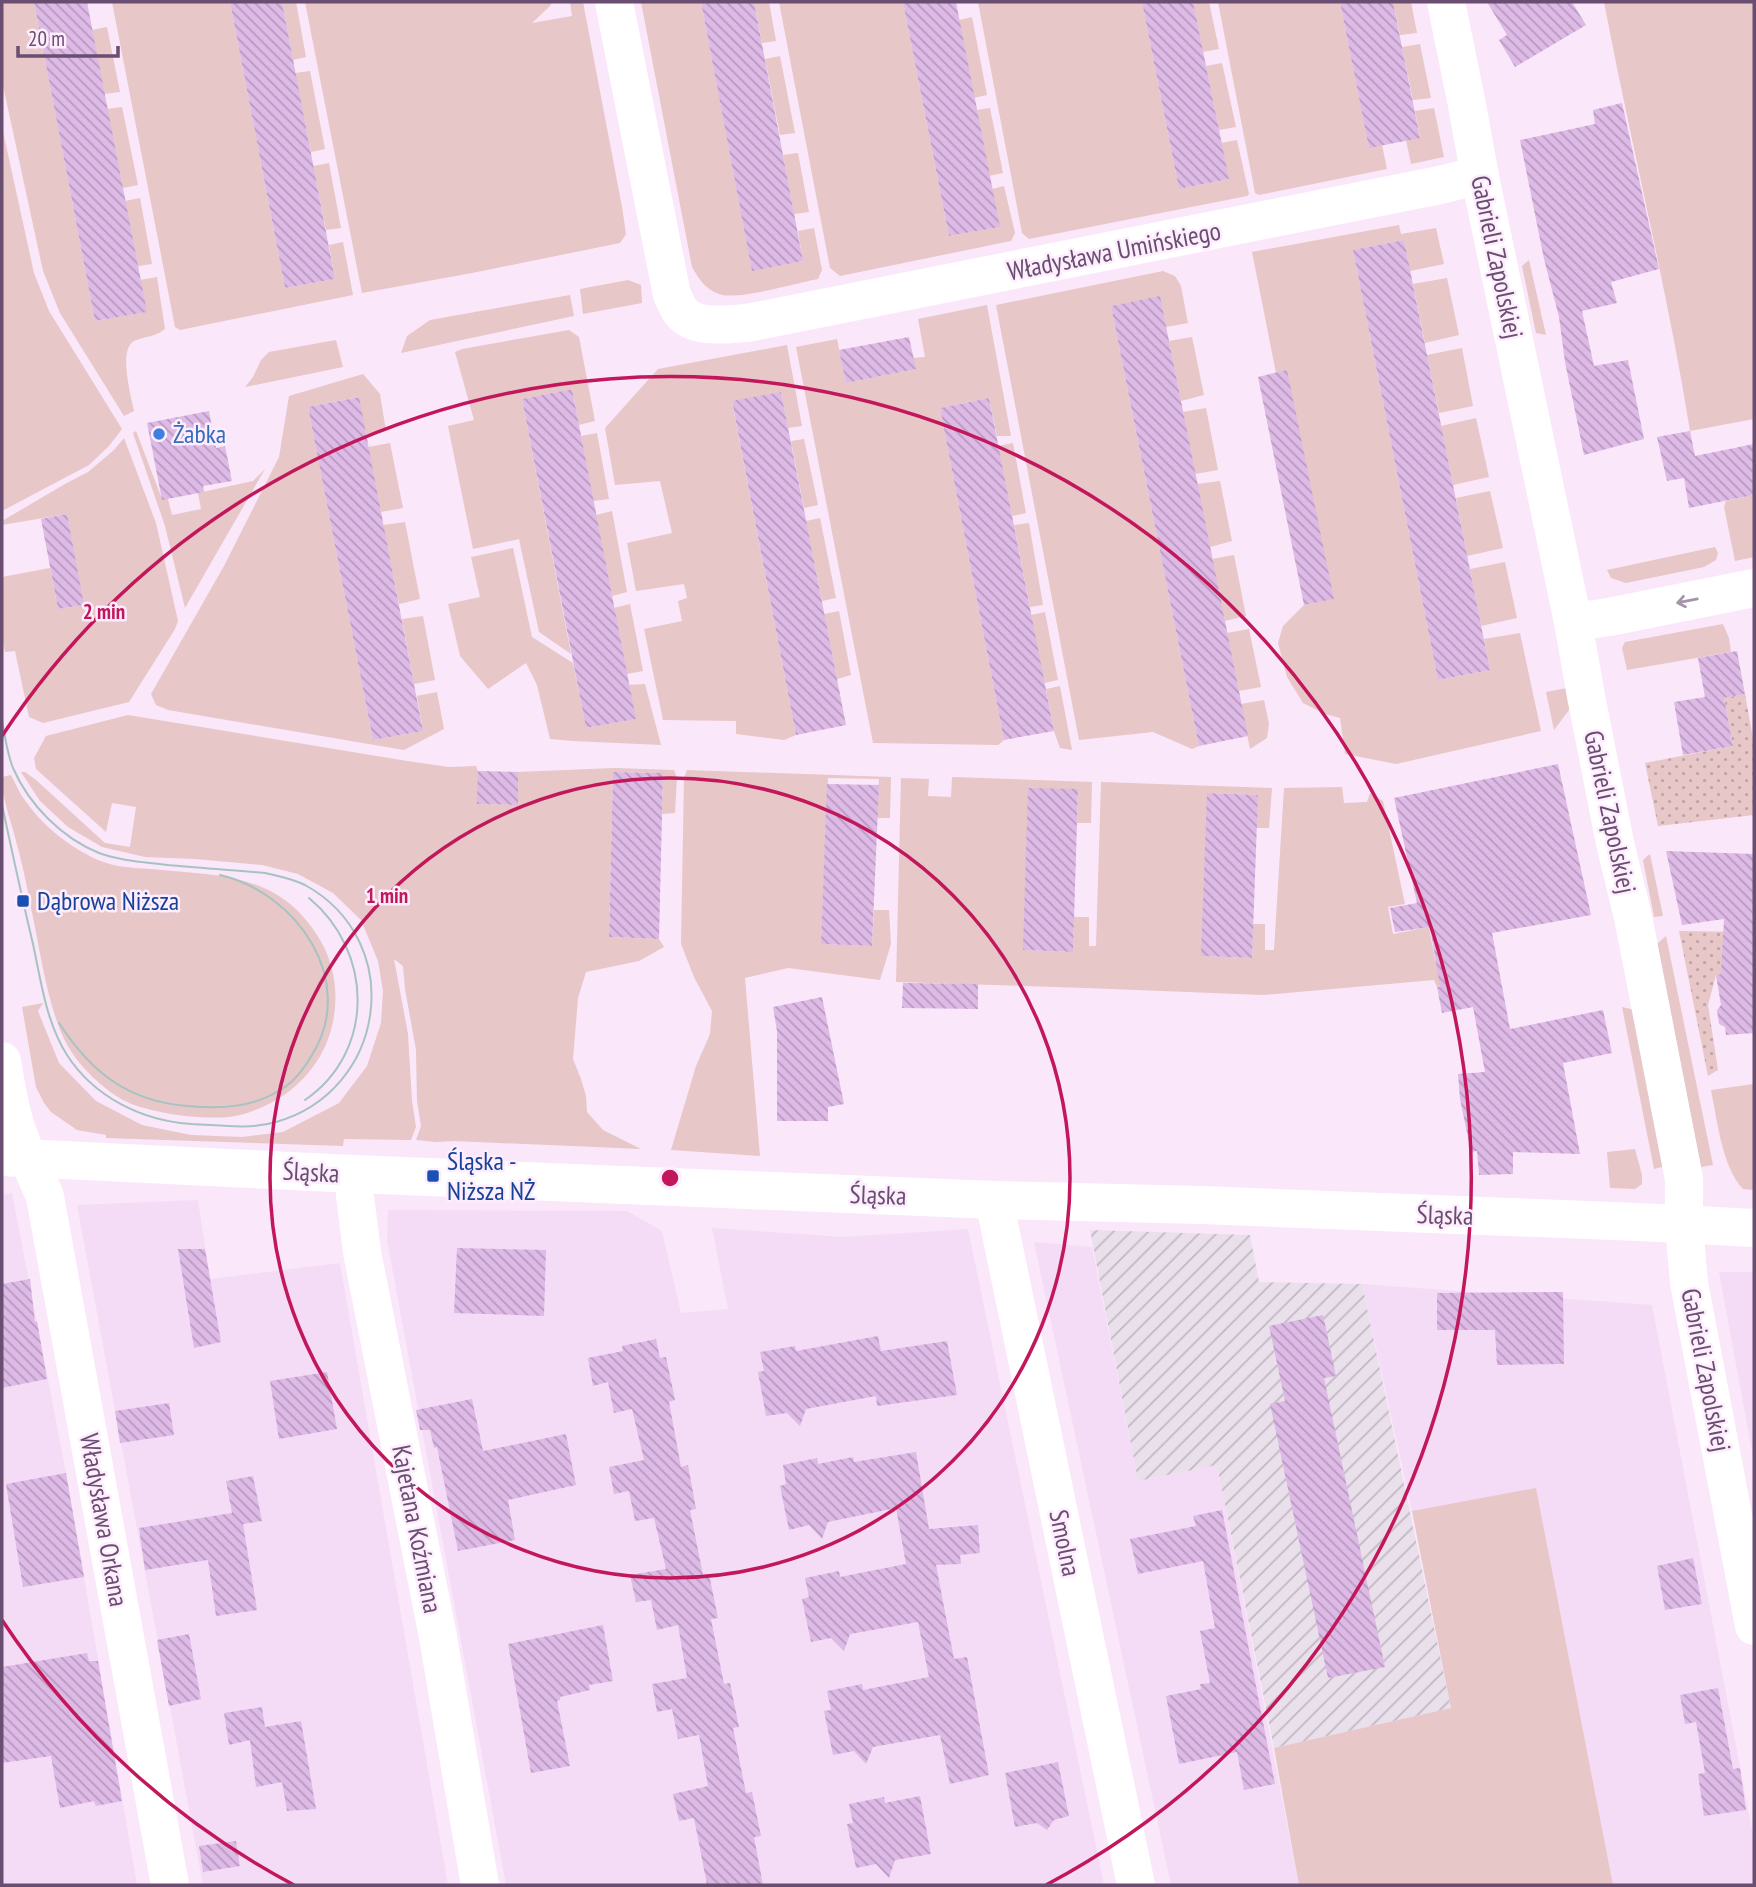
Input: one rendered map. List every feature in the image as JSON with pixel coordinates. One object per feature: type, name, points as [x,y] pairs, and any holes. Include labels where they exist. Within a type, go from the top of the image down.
[{"type":"street","name":"Władysława Umińskiego","points":[[614,2],[672,295],[681,313],[691,320],[716,325],[747,323],[1202,234],[1480,175]]},
{"type":"street","name":"Gabrieli Zapolskiej","points":[[1446,2],[1573,622],[1615,843],[1646,979],[1684,1179],[1684,1225],[1689,1283],[1754,1626]]},
{"type":"street","points":[[1573,622],[1754,588]]},
{"type":"street","name":"Władysława Orkana","points":[[2,1061],[18,1139],[15,1157],[45,1197],[170,1885]]},
{"type":"street","name":"Śląska","points":[[15,1157],[355,1174],[1754,1228]]},
{"type":"street","name":"Kajetana Koźmiana","points":[[355,1174],[362,1252],[438,1637],[480,1885]]},
{"type":"street","name":"Smolna","points":[[994,1200],[1136,1885]]},
{"type":"shaded area","points":[[2,2],[34,2],[95,321],[146,312],[140,280],[157,277],[165,329],[158,334],[134,341],[129,346],[126,363],[134,411],[124,416],[60,313],[43,271],[2,81]]},
{"type":"shaded area","points":[[112,2],[230,2],[285,288],[335,279],[329,245],[343,242],[353,295],[180,330],[175,327]]},
{"type":"shaded area","points":[[282,2],[296,2],[306,57],[293,60]]},
{"type":"shaded area","points":[[305,2],[552,2],[532,23],[572,16],[570,2],[583,2],[622,207],[626,234],[620,243],[362,293]]},
{"type":"shaded area","points":[[641,2],[701,2],[752,270],[803,261],[798,231],[814,228],[822,270],[818,279],[727,296],[710,289],[697,276],[692,267]]},
{"type":"shaded area","points":[[754,2],[769,2],[776,41],[762,43]]},
{"type":"shaded area","points":[[779,2],[903,2],[949,236],[999,227],[992,189],[1004,186],[1015,233],[1011,241],[840,276],[830,268]]},
{"type":"shaded area","points":[[978,2],[1142,2],[1179,189],[1229,179],[1221,143],[1237,140],[1249,194],[1029,239],[1022,233]]},
{"type":"shaded area","points":[[1193,2],[1209,2],[1219,49],[1203,52]]},
{"type":"shaded area","points":[[1218,2],[1340,2],[1369,147],[1382,145],[1387,169],[1259,195],[1255,193]]},
{"type":"shaded area","points":[[1393,2],[1411,2],[1417,33],[1400,35]]},
{"type":"shaded area","points":[[1604,2],[1754,2],[1754,419],[1690,431],[1671,323]]},
{"type":"shaded area","points":[[972,17],[987,95],[974,98],[959,20]]},
{"type":"shaded area","points":[[107,27],[120,92],[104,94],[92,30]]},
{"type":"shaded area","points":[[1420,44],[1431,98],[1413,100],[1402,47]]},
{"type":"shaded area","points":[[780,56],[795,133],[780,135],[765,59]]},
{"type":"shaded area","points":[[1222,63],[1236,127],[1219,130],[1206,66]]},
{"type":"shaded area","points":[[310,71],[325,149],[311,152],[295,73]]},
{"type":"shaded area","points":[[122,107],[138,185],[123,188],[107,109]]},
{"type":"shaded area","points":[[990,108],[1003,173],[989,176],[977,110]]},
{"type":"shaded area","points":[[1434,108],[1444,157],[1411,164],[1406,140],[1420,137],[1415,111]]},
{"type":"shaded area","points":[[2,127],[34,273],[49,311],[122,429],[89,465],[2,511]]},
{"type":"shaded area","points":[[798,153],[809,212],[794,214],[783,155]]},
{"type":"shaded area","points":[[329,163],[341,228],[326,230],[313,166]]},
{"type":"shaded area","points":[[140,198],[152,264],[138,266],[125,201]]},
{"type":"shaded area","points":[[1399,225],[1401,234],[1436,228],[1444,264],[1410,271],[1404,240],[1353,250],[1438,680],[1490,670],[1484,639],[1520,633],[1541,731],[1396,764],[1345,754],[1340,718],[1303,703],[1287,677],[1278,643],[1283,626],[1304,605],[1333,599],[1286,371],[1276,373],[1252,252]]},
{"type":"shaded area","points":[[1529,260],[1546,335],[1536,333],[1522,266]]},
{"type":"shaded area","points":[[1163,271],[1175,276],[1181,286],[1188,323],[1166,327],[1159,297],[1111,306],[1199,746],[1192,749],[1153,732],[1079,740],[996,305]]},
{"type":"shaded area","points":[[1447,278],[1459,335],[1425,343],[1413,284]]},
{"type":"shaded area","points":[[628,280],[641,285],[642,303],[583,314],[580,289]]},
{"type":"shaded area","points":[[570,295],[574,316],[401,353],[407,336],[430,320]]},
{"type":"shaded area","points":[[987,305],[1011,436],[997,436],[989,398],[940,408],[1004,740],[998,745],[873,743],[796,347],[837,339],[846,383],[915,369],[913,358],[925,357],[918,319]]},
{"type":"shaded area","points":[[569,330],[579,337],[595,421],[579,425],[572,389],[522,399],[571,654],[539,632],[519,539],[473,549],[448,426],[474,420],[455,352]]},
{"type":"shaded area","points":[[1192,337],[1204,395],[1181,401],[1169,341]]},
{"type":"shaded area","points":[[336,340],[343,367],[245,387],[269,352]]},
{"type":"shaded area","points":[[787,345],[802,426],[788,428],[781,392],[732,402],[796,735],[784,740],[736,734],[736,721],[663,720],[644,629],[682,621],[678,601],[687,598],[684,584],[636,591],[627,543],[672,533],[660,481],[615,485],[605,428],[658,369]]},
{"type":"shaded area","points":[[1462,348],[1473,406],[1439,413],[1427,355]]},
{"type":"shaded area","points":[[363,374],[380,394],[386,431],[366,434],[358,397],[308,407],[373,740],[423,731],[417,696],[437,692],[444,729],[404,750],[168,710],[156,705],[151,694],[224,566],[279,457],[289,396]]},
{"type":"shaded area","points":[[1206,408],[1218,470],[1195,474],[1183,412]]},
{"type":"shaded area","points":[[1476,418],[1489,477],[1453,485],[1441,426]]},
{"type":"shaded area","points":[[136,431],[162,499],[168,499],[172,515],[201,509],[198,493],[253,481],[265,469],[185,608],[165,526],[133,433]]},
{"type":"shaded area","points":[[597,433],[609,499],[593,501],[581,436]]},
{"type":"shaded area","points":[[124,438],[156,523],[178,621],[129,702],[43,723],[29,717],[15,651],[5,652],[2,638],[2,577],[50,568],[58,609],[83,605],[67,514],[2,525],[2,521],[88,472]]},
{"type":"shaded area","points":[[804,439],[818,505],[804,508],[791,441]]},
{"type":"shaded area","points":[[390,443],[403,508],[381,512],[368,447]]},
{"type":"shaded area","points":[[1013,443],[1026,513],[1012,516],[998,446]]},
{"type":"shaded area","points":[[1220,481],[1232,541],[1210,547],[1197,484]]},
{"type":"shaded area","points":[[1490,491],[1503,548],[1467,556],[1456,498]]},
{"type":"shaded area","points":[[1754,495],[1754,557],[1735,561],[1724,507],[1726,501]]},
{"type":"shaded area","points":[[612,511],[627,592],[612,596],[596,515]]},
{"type":"shaded area","points":[[820,518],[836,598],[822,601],[806,521]]},
{"type":"shaded area","points":[[405,522],[420,599],[399,604],[383,525]]},
{"type":"shaded area","points":[[1029,523],[1043,605],[1030,607],[1014,525]]},
{"type":"shaded area","points":[[1715,547],[1718,553],[1716,560],[1704,567],[1626,583],[1611,578],[1607,570]]},
{"type":"shaded area","points":[[513,548],[532,637],[573,663],[586,728],[635,719],[629,685],[645,684],[661,745],[550,739],[537,685],[526,663],[488,689],[460,656],[448,604],[480,597],[471,557]]},
{"type":"shaded area","points":[[1234,555],[1246,616],[1225,621],[1212,559]]},
{"type":"shaded area","points":[[1505,562],[1517,618],[1481,626],[1470,569]]},
{"type":"shaded area","points":[[630,604],[643,671],[627,674],[614,608]]},
{"type":"shaded area","points":[[839,611],[851,675],[837,679],[824,614]]},
{"type":"shaded area","points":[[1045,612],[1058,680],[1044,683],[1031,615]]},
{"type":"shaded area","points":[[423,616],[435,680],[414,684],[402,619]]},
{"type":"shaded area","points":[[1723,624],[1731,652],[1627,670],[1622,648],[1625,642]]},
{"type":"shaded area","points":[[1249,629],[1261,687],[1239,691],[1227,633]]},
{"type":"shaded area","points":[[1060,686],[1072,750],[1060,748],[1046,689]]},
{"type":"shaded area","points":[[1567,688],[1575,702],[1554,730],[1546,692]]},
{"type":"shaded area","points":[[1745,694],[1754,744],[1754,815],[1658,826],[1645,763],[1733,746],[1724,698]]},
{"type":"shaded area","points":[[1264,700],[1269,724],[1267,738],[1250,749],[1241,704]]},
{"type":"shaded area","points":[[128,715],[407,761],[449,767],[476,766],[478,804],[518,805],[518,772],[614,768],[674,770],[677,778],[675,813],[662,814],[663,773],[613,772],[609,937],[659,939],[664,947],[639,961],[586,972],[578,998],[573,1059],[586,1096],[587,1112],[603,1130],[641,1149],[416,1140],[421,1126],[417,1101],[416,1050],[403,966],[394,959],[408,1034],[416,1127],[411,1140],[344,1139],[343,1146],[106,1138],[106,1135],[77,1130],[51,1112],[36,1087],[22,1007],[43,1003],[38,1011],[59,1063],[96,1101],[142,1125],[191,1135],[242,1137],[283,1132],[339,1103],[367,1066],[381,1023],[383,991],[378,961],[361,920],[333,893],[298,874],[262,865],[145,857],[102,847],[68,827],[40,801],[21,772],[36,780],[105,843],[130,847],[136,807],[112,803],[106,832],[36,769],[34,758],[46,736]]},
{"type":"shaded area","points":[[687,770],[891,777],[890,818],[877,818],[879,779],[828,778],[821,944],[872,946],[874,910],[889,910],[891,944],[880,980],[788,968],[745,978],[760,1156],[671,1150],[696,1066],[710,1034],[712,1011],[681,944],[684,778]]},
{"type":"shaded area","points":[[11,775],[22,797],[41,820],[68,843],[88,855],[117,866],[200,873],[246,882],[267,889],[286,901],[304,918],[320,940],[331,964],[335,1007],[332,1026],[318,1060],[294,1088],[262,1107],[232,1117],[182,1116],[123,1100],[107,1090],[86,1070],[69,1048],[50,999],[23,869],[4,794],[2,777]]},
{"type":"shaded area","points":[[952,777],[1092,782],[1091,823],[1077,823],[1078,789],[1024,950],[1073,952],[1074,917],[1089,917],[1089,946],[1096,946],[1101,782],[1272,788],[1269,828],[1256,828],[1258,795],[1208,793],[1202,956],[1252,958],[1253,924],[1265,924],[1265,950],[1274,950],[1284,788],[1342,787],[1344,803],[1367,802],[1370,793],[1383,801],[1405,904],[1388,907],[1393,934],[1429,927],[1435,960],[1455,984],[1437,987],[1434,980],[1263,995],[896,982],[901,778],[929,779],[928,796],[951,797]]},
{"type":"shaded area","points":[[1650,854],[1663,916],[1654,917],[1643,860]]},
{"type":"shaded area","points":[[1679,931],[1749,932],[1754,969],[1716,975],[1708,1005],[1718,1070],[1708,1076]]},
{"type":"shaded area","points":[[1666,936],[1713,1165],[1701,1167],[1657,944]]},
{"type":"shaded area","points":[[1622,1007],[1635,1010],[1666,1166],[1654,1169]]},
{"type":"shaded area","points":[[1754,1084],[1754,1190],[1743,1189],[1730,1168],[1721,1142],[1711,1090]]},
{"type":"shaded area","points":[[1635,1149],[1642,1184],[1635,1189],[1610,1188],[1607,1152]]},
{"type":"shaded area","points":[[2,1183],[3,1195],[12,1193],[66,1473],[137,1885],[2,1885]]},
{"type":"shaded area","points":[[198,1200],[210,1279],[340,1263],[448,1885],[203,1885],[77,1205]]},
{"type":"shaded area","points":[[388,1210],[627,1211],[662,1231],[681,1313],[728,1309],[712,1228],[843,1237],[968,1229],[1104,1885],[506,1885],[387,1240]]},
{"type":"shaded area","points":[[1090,1230],[1250,1235],[1259,1282],[1362,1284],[1451,1708],[1274,1748],[1217,1465],[1138,1481]]},
{"type":"shaded area","points":[[1034,1242],[1092,1247],[1138,1481],[1217,1465],[1299,1885],[1171,1885]]},
{"type":"shaded area","points":[[1719,1272],[1754,1272],[1754,1462]]},
{"type":"shaded area","points":[[1362,1284],[1652,1305],[1754,1840],[1754,1885],[1613,1885],[1536,1489],[1412,1511]]},
{"type":"shaded area","points":[[1536,1488],[1613,1885],[1299,1885],[1274,1748],[1451,1708],[1412,1511]]},
{"type":"building","points":[[34,2],[87,2],[147,312],[95,321]]},
{"type":"building","points":[[230,2],[282,2],[335,279],[285,288]]},
{"type":"building","points":[[701,2],[754,2],[803,261],[752,271]]},
{"type":"building","points":[[903,2],[956,2],[1000,227],[949,236]]},
{"type":"building","points":[[1142,2],[1193,2],[1229,179],[1179,189]]},
{"type":"building","points":[[1340,2],[1393,2],[1420,138],[1369,148]]},
{"type":"building","points":[[1487,2],[1572,2],[1586,25],[1515,67],[1499,40],[1507,35]]},
{"type":"building","points":[[1622,103],[1659,269],[1611,282],[1617,303],[1582,311],[1594,366],[1628,360],[1644,439],[1584,455],[1565,362],[1559,317],[1544,259],[1520,140],[1595,124],[1593,110]]},
{"type":"building","points":[[1404,240],[1490,670],[1438,680],[1353,250]]},
{"type":"building","points":[[1160,296],[1248,736],[1199,746],[1111,306]]},
{"type":"building","points":[[909,337],[916,369],[846,383],[839,350]]},
{"type":"building","points":[[1287,370],[1334,599],[1304,605],[1258,377]]},
{"type":"building","points":[[572,389],[636,719],[586,728],[522,399]]},
{"type":"building","points":[[781,392],[846,725],[796,735],[732,401]]},
{"type":"building","points":[[359,397],[423,731],[373,740],[308,407]]},
{"type":"building","points":[[989,398],[1054,731],[1004,740],[940,408]]},
{"type":"building","points":[[209,411],[216,448],[225,446],[232,481],[203,486],[204,492],[162,500],[147,423]]},
{"type":"building","points":[[1690,431],[1695,456],[1754,444],[1754,495],[1689,508],[1684,478],[1667,481],[1657,437]]},
{"type":"building","points":[[67,514],[84,605],[58,609],[41,519]]},
{"type":"building","points":[[1737,651],[1745,694],[1724,698],[1733,746],[1683,755],[1674,702],[1705,697],[1698,658]]},
{"type":"building","points":[[1558,764],[1591,915],[1492,933],[1510,1029],[1603,1010],[1612,1053],[1563,1063],[1580,1154],[1513,1152],[1513,1174],[1479,1175],[1477,1151],[1471,1152],[1460,1099],[1458,1074],[1485,1072],[1473,1007],[1442,1013],[1430,927],[1395,932],[1390,908],[1417,903],[1394,798]]},
{"type":"building","points":[[478,771],[518,772],[518,805],[477,804]]},
{"type":"building","points":[[613,772],[663,773],[659,939],[609,937]]},
{"type":"building","points":[[827,784],[879,785],[872,946],[821,944]]},
{"type":"building","points":[[1028,788],[1078,789],[1073,952],[1023,950]]},
{"type":"building","points":[[1207,793],[1258,795],[1252,958],[1201,956]]},
{"type":"building","points":[[1666,851],[1754,854],[1754,1033],[1726,1035],[1725,1027],[1719,1024],[1717,1010],[1721,1005],[1716,975],[1721,974],[1724,919],[1682,925]]},
{"type":"building","points":[[903,983],[978,984],[978,1009],[902,1008]]},
{"type":"building","points":[[822,997],[844,1104],[828,1107],[828,1121],[777,1121],[777,1031],[773,1007]]},
{"type":"building","points":[[457,1248],[546,1250],[544,1316],[454,1313]]},
{"type":"building","points":[[178,1249],[205,1249],[221,1342],[194,1348]]},
{"type":"building","points":[[30,1279],[35,1322],[37,1321],[47,1379],[2,1388],[2,1284]]},
{"type":"building","points":[[1563,1292],[1564,1364],[1497,1365],[1495,1330],[1437,1330],[1437,1293]]},
{"type":"building","points":[[1323,1315],[1336,1376],[1324,1378],[1385,1667],[1328,1678],[1270,1404],[1285,1401],[1269,1326]]},
{"type":"building","points":[[878,1336],[881,1351],[947,1341],[957,1395],[877,1406],[876,1396],[806,1409],[800,1426],[787,1413],[766,1416],[758,1372],[764,1371],[760,1352],[795,1346],[796,1351]]},
{"type":"building","points":[[656,1339],[660,1358],[666,1357],[675,1400],[669,1402],[681,1467],[688,1465],[696,1509],[690,1510],[703,1575],[709,1574],[718,1618],[711,1619],[724,1684],[730,1683],[739,1727],[733,1728],[746,1793],[752,1792],[761,1836],[754,1837],[763,1885],[707,1885],[694,1818],[679,1821],[673,1794],[708,1786],[699,1735],[678,1739],[672,1709],[657,1712],[652,1684],[687,1678],[678,1625],[657,1630],[651,1600],[636,1602],[630,1575],[666,1569],[654,1518],[635,1521],[629,1491],[614,1494],[609,1467],[644,1460],[632,1409],[614,1413],[608,1382],[593,1386],[588,1358],[623,1351],[622,1346]]},
{"type":"building","points":[[327,1372],[337,1429],[279,1439],[270,1381]]},
{"type":"building","points":[[472,1399],[483,1451],[566,1434],[576,1485],[508,1500],[515,1540],[458,1551],[437,1447],[434,1448],[430,1430],[420,1430],[416,1410]]},
{"type":"building","points":[[169,1403],[174,1435],[120,1443],[115,1411]]},
{"type":"building","points":[[916,1452],[929,1529],[978,1525],[980,1553],[960,1555],[961,1564],[936,1565],[954,1659],[967,1657],[989,1775],[950,1784],[940,1735],[873,1747],[866,1764],[854,1751],[833,1755],[824,1711],[831,1710],[827,1691],[862,1684],[863,1690],[929,1677],[918,1622],[850,1634],[844,1651],[831,1638],[811,1642],[802,1599],[809,1597],[805,1578],[839,1571],[840,1577],[906,1564],[896,1508],[828,1522],[822,1539],[809,1525],[789,1530],[780,1486],[786,1484],[783,1465],[817,1458],[818,1464],[853,1457],[854,1462]]},
{"type":"building","points":[[66,1473],[84,1577],[23,1587],[6,1484]]},
{"type":"building","points":[[253,1476],[262,1521],[243,1524],[257,1610],[216,1616],[208,1560],[145,1570],[139,1528],[232,1513],[226,1481]]},
{"type":"building","points":[[1222,1510],[1275,1784],[1244,1790],[1237,1752],[1179,1764],[1166,1696],[1201,1689],[1200,1684],[1210,1683],[1200,1631],[1215,1628],[1203,1561],[1138,1574],[1130,1539],[1196,1526],[1193,1516]]},
{"type":"building","points":[[1693,1558],[1702,1604],[1665,1610],[1657,1566]]},
{"type":"building","points":[[603,1625],[613,1681],[589,1685],[590,1690],[560,1697],[557,1701],[570,1766],[531,1773],[508,1644]]},
{"type":"building","points":[[189,1634],[201,1699],[169,1706],[157,1640]]},
{"type":"building","points":[[87,1653],[89,1661],[98,1661],[122,1801],[96,1806],[94,1801],[60,1808],[51,1756],[2,1763],[2,1667]]},
{"type":"building","points":[[1718,1688],[1733,1769],[1740,1768],[1746,1810],[1704,1816],[1698,1774],[1705,1773],[1696,1722],[1685,1724],[1680,1695]]},
{"type":"building","points":[[262,1707],[265,1727],[301,1721],[316,1809],[287,1811],[282,1782],[256,1787],[250,1740],[229,1745],[224,1713]]},
{"type":"building","points":[[1058,1762],[1069,1816],[1054,1820],[1047,1830],[1037,1823],[1015,1827],[1005,1773]]},
{"type":"building","points":[[920,1796],[931,1854],[895,1860],[889,1878],[876,1864],[856,1868],[847,1824],[853,1823],[849,1804],[884,1797],[885,1803]]},
{"type":"building","points":[[236,1841],[240,1866],[203,1872],[199,1846]]},
{"type":"tram line","points":[[2,721],[11,762],[28,795],[48,819],[85,847],[107,856],[133,861],[265,873],[305,885],[338,910],[359,942],[370,977],[370,1013],[361,1048],[341,1080],[313,1105],[276,1122],[245,1126],[192,1124],[155,1118],[121,1104],[91,1083],[67,1055],[49,1015],[2,805]]},
{"type":"tram line","points":[[59,1023],[84,1056],[98,1069],[113,1081],[146,1098],[199,1107],[223,1107],[258,1101],[285,1087],[309,1060],[324,1027],[328,998],[323,970],[312,944],[295,920],[273,900],[248,885],[220,875]]},
{"type":"tram line","points":[[305,1100],[328,1079],[345,1055],[354,1029],[358,1000],[355,972],[345,945],[330,920],[309,898]]},
{"type":"place","name":"Żabka","points":[[159,434]]},
{"type":"place","name":"Dąbrowa Niższa","points":[[23,901]]},
{"type":"place","name":"Śląska - Niższa NŻ","points":[[433,1176]]}]
